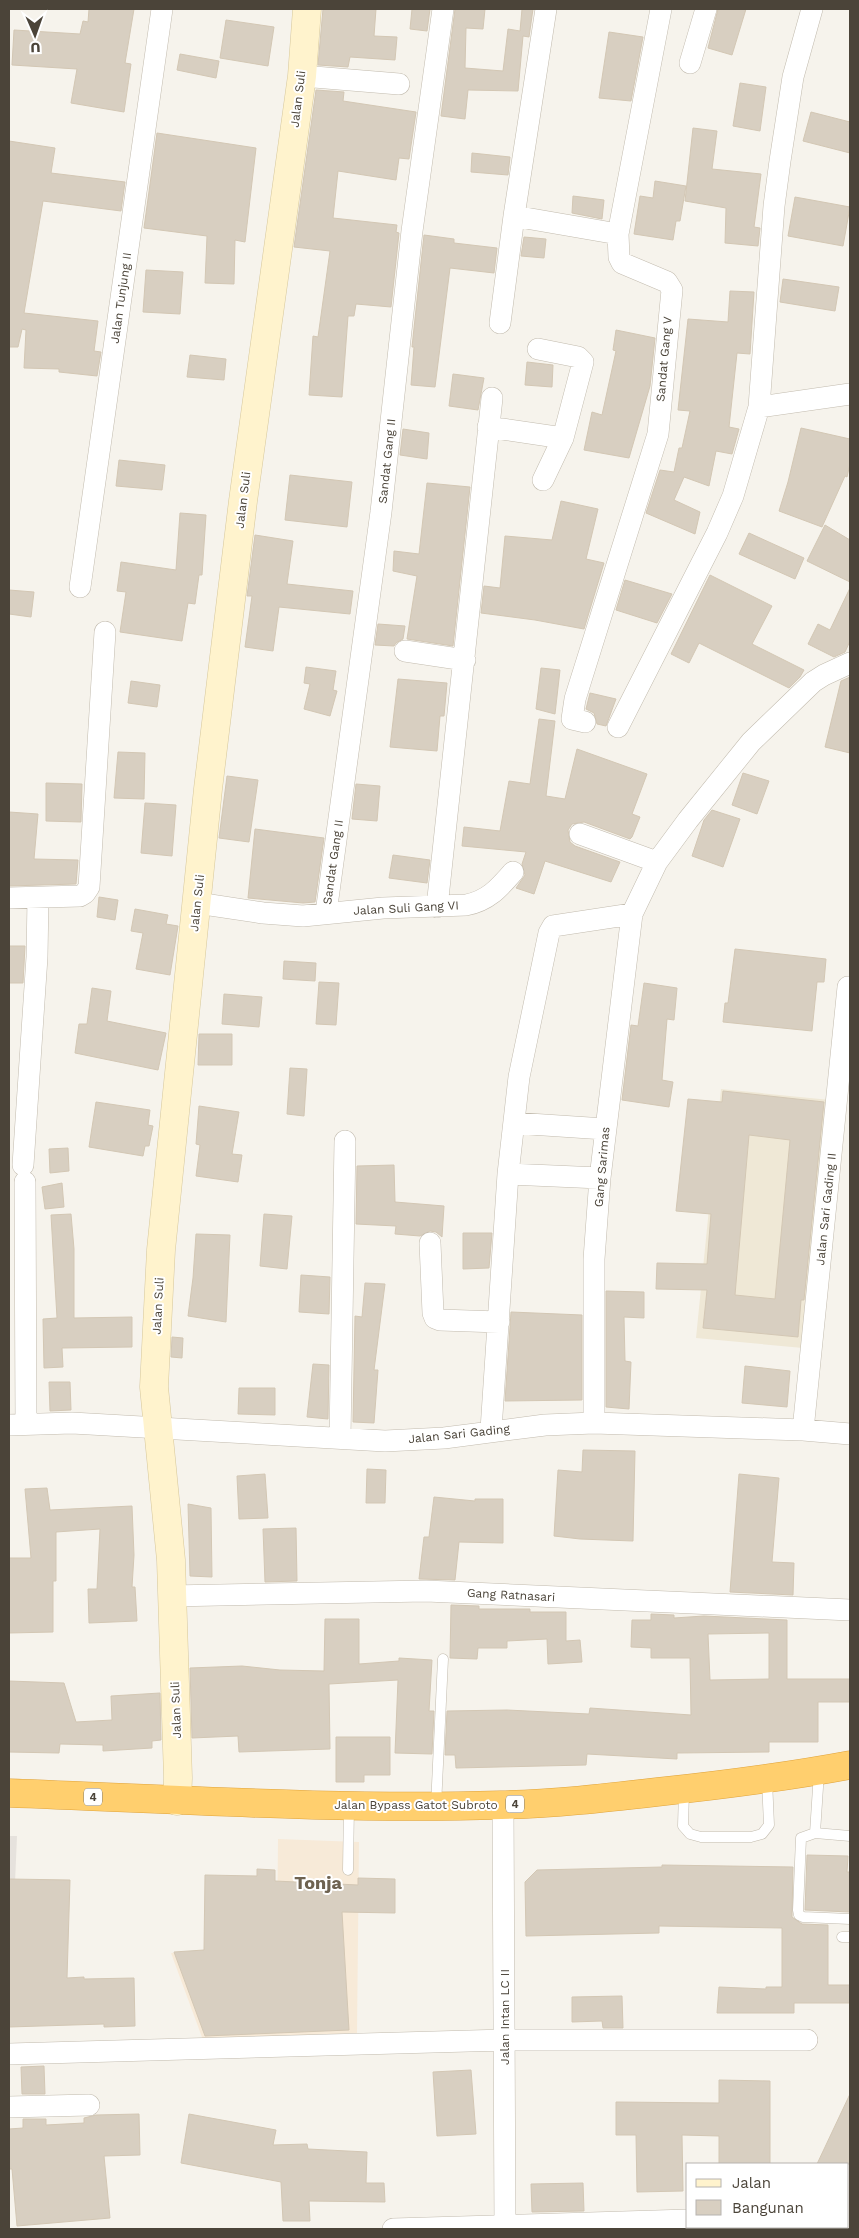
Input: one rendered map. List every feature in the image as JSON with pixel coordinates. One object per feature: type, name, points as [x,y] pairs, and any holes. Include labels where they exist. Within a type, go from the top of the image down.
[{"type":"highway","name":"Jalan Bypass Gatot Subroto","points":[[9,1793],[178,1789],[349,1804],[503,1805],[607,1798],[684,1789],[767,1779],[850,1764]]},
{"type":"main road","name":"Jalan Suli","points":[[178,1789],[168,1517],[156,1428],[154,1387],[161,1250],[208,789],[243,501],[302,76],[307,9]]},
{"type":"street","name":"Jalan Tunjung II","points":[[80,587],[162,9]]},
{"type":"street","name":"Sandat Gang II","points":[[326,913],[380,521],[412,231],[443,9]]},
{"type":"street","points":[[500,323],[514,216],[546,9]]},
{"type":"street","name":"Sandat Gang V","points":[[585,722],[572,719],[575,699],[658,434],[672,290],[667,282],[622,263],[619,257],[618,234],[661,9]]},
{"type":"street","points":[[690,63],[706,9]]},
{"type":"street","points":[[618,727],[717,533],[733,496],[759,407],[774,206],[793,77],[812,9]]},
{"type":"street","points":[[302,76],[399,84]]},
{"type":"street","points":[[514,216],[618,234]]},
{"type":"street","points":[[538,348],[578,357],[582,362],[563,438],[543,480]]},
{"type":"street","points":[[759,407],[850,394]]},
{"type":"street","points":[[437,907],[492,398]]},
{"type":"street","points":[[488,427],[563,438]]},
{"type":"street","points":[[9,898],[80,896],[89,887],[105,632]]},
{"type":"street","points":[[405,652],[465,660]]},
{"type":"street","name":"Gang Sarimas","points":[[594,1423],[594,1259],[600,1178],[632,914],[657,862],[751,742],[813,682],[850,663]]},
{"type":"street","points":[[580,834],[657,862]]},
{"type":"street","name":"Jalan Suli Gang VI","points":[[197,903],[303,916],[466,905],[479,902],[495,892],[513,872]]},
{"type":"street","points":[[17,1424],[24,1173],[37,957],[38,898]]},
{"type":"street","points":[[491,1430],[508,1174],[519,1078],[548,933],[553,926],[632,914]]},
{"type":"street","name":"Jalan Sari Gading II","points":[[803,1430],[848,987]]},
{"type":"street","points":[[514,1123],[605,1129]]},
{"type":"street","points":[[340,1438],[345,1141]]},
{"type":"street","points":[[508,1174],[600,1178]]},
{"type":"street","points":[[430,1243],[433,1313],[435,1318],[440,1320],[499,1322]]},
{"type":"street","name":"Jalan Sari Gading","points":[[17,1424],[72,1423],[385,1441],[420,1440],[545,1425],[594,1423],[803,1430],[850,1434]]},
{"type":"street","name":"Gang Ratnasari","points":[[171,1596],[426,1591],[850,1610]]},
{"type":"street","name":"Jalan Intan LC II","points":[[503,1805],[505,2228]]},
{"type":"street","points":[[9,2054],[505,2040],[807,2040]]},
{"type":"street","points":[[9,2107],[89,2105]]},
{"type":"street","points":[[393,2229],[505,2228],[686,2220]]},
{"type":"lane","points":[[436,1806],[443,1659]]},
{"type":"lane","points":[[814,1833],[819,1770]]},
{"type":"lane","points":[[684,1789],[683,1826],[690,1834],[701,1837],[751,1837],[762,1834],[769,1825],[767,1779]]},
{"type":"lane","points":[[348,1870],[349,1804]]},
{"type":"lane","points":[[850,1836],[814,1833],[803,1836],[800,1840],[798,1913],[803,1917],[850,1918]]},
{"type":"shaded area","points":[[721,1089],[830,1100],[803,1348],[696,1338]]},
{"type":"shaded area","points":[[9,1836],[17,1836],[11,1977],[9,1976]]},
{"type":"shaded area","points":[[278,1839],[359,1842],[357,2033],[203,2040],[171,1953],[277,1944]]},
{"type":"building","points":[[89,9],[134,9],[125,63],[131,64],[124,112],[71,103],[77,69],[12,65],[14,30],[80,34],[83,21],[88,22]]},
{"type":"building","points":[[323,9],[376,9],[374,36],[397,37],[395,60],[350,57],[348,67],[318,65]]},
{"type":"building","points":[[412,9],[430,9],[427,31],[410,29]]},
{"type":"building","points":[[455,9],[485,9],[483,29],[466,28],[465,68],[503,71],[508,29],[520,31],[522,9],[533,9],[529,37],[523,36],[518,91],[468,90],[465,119],[441,116]]},
{"type":"building","points":[[718,9],[746,9],[732,55],[708,48]]},
{"type":"building","points":[[226,20],[274,27],[268,66],[220,58]]},
{"type":"building","points":[[609,32],[643,37],[631,101],[599,98]]},
{"type":"building","points":[[180,54],[219,61],[216,78],[177,70]]},
{"type":"building","points":[[740,83],[766,87],[760,131],[733,126]]},
{"type":"building","points":[[316,90],[344,92],[343,101],[416,112],[409,159],[399,158],[396,180],[338,171],[333,218],[397,225],[396,232],[399,233],[391,307],[356,304],[354,316],[348,316],[342,397],[309,395],[313,336],[318,337],[330,251],[294,247]]},
{"type":"building","points":[[811,112],[850,122],[850,153],[803,141]]},
{"type":"building","points":[[693,128],[717,131],[712,169],[761,174],[754,227],[760,228],[758,246],[725,243],[726,208],[685,201]]},
{"type":"building","points":[[157,133],[256,148],[245,242],[235,240],[234,284],[205,283],[207,236],[144,228]]},
{"type":"building","points":[[9,141],[55,148],[51,173],[125,182],[121,211],[43,201],[24,313],[98,321],[94,351],[101,352],[97,376],[59,372],[59,369],[24,368],[26,330],[22,329],[18,347],[9,347]]},
{"type":"building","points":[[472,153],[510,157],[508,175],[471,172]]},
{"type":"building","points":[[655,181],[686,186],[680,221],[676,221],[673,240],[634,234],[640,196],[653,198]]},
{"type":"building","points":[[573,196],[604,200],[602,219],[572,213]]},
{"type":"building","points":[[795,197],[850,207],[843,246],[788,236]]},
{"type":"building","points":[[424,235],[454,239],[454,243],[497,248],[494,273],[450,268],[435,387],[411,385],[414,347],[412,347]]},
{"type":"building","points":[[524,237],[546,239],[544,258],[521,256]]},
{"type":"building","points":[[146,270],[183,272],[180,314],[143,312]]},
{"type":"building","points":[[783,279],[839,287],[835,311],[780,302]]},
{"type":"building","points":[[730,291],[754,292],[750,354],[737,353],[729,427],[739,429],[732,454],[716,451],[709,486],[684,477],[674,500],[700,512],[695,534],[646,513],[660,470],[674,472],[679,448],[682,448],[690,411],[678,410],[688,319],[728,322]]},
{"type":"building","points":[[616,330],[655,338],[650,386],[629,458],[584,450],[592,412],[602,415],[616,351],[613,350]]},
{"type":"building","points":[[190,355],[226,359],[224,380],[187,377]]},
{"type":"building","points":[[527,362],[553,365],[552,387],[525,385]]},
{"type":"building","points":[[453,374],[484,378],[478,410],[449,406]]},
{"type":"building","points":[[801,428],[850,439],[850,464],[847,477],[845,476],[822,527],[779,511]]},
{"type":"building","points":[[403,429],[429,433],[427,459],[400,455]]},
{"type":"building","points":[[119,460],[165,465],[162,490],[116,486]]},
{"type":"building","points":[[290,475],[352,482],[347,527],[285,520]]},
{"type":"building","points":[[427,483],[470,487],[453,646],[407,639],[417,576],[393,571],[394,551],[419,554]]},
{"type":"building","points":[[561,501],[598,509],[586,559],[604,563],[584,629],[481,613],[484,586],[500,588],[505,536],[552,540]]},
{"type":"building","points":[[180,513],[206,515],[202,575],[199,575],[195,604],[188,603],[182,641],[120,632],[126,592],[117,591],[121,562],[176,570]]},
{"type":"building","points":[[825,525],[850,540],[850,582],[807,561]]},
{"type":"building","points":[[749,533],[804,558],[795,579],[739,554]]},
{"type":"building","points":[[255,535],[293,541],[287,584],[353,591],[350,614],[279,607],[273,651],[245,647],[252,596],[247,596]]},
{"type":"building","points":[[710,575],[772,606],[752,644],[804,670],[789,688],[699,643],[689,663],[671,654]]},
{"type":"building","points":[[625,580],[672,594],[657,623],[616,610]]},
{"type":"building","points":[[850,588],[850,641],[845,652],[834,657],[808,644],[818,624],[830,630]]},
{"type":"building","points":[[9,590],[34,592],[31,617],[9,614]]},
{"type":"building","points":[[378,624],[405,626],[403,639],[394,646],[375,645]]},
{"type":"building","points":[[306,667],[336,671],[333,690],[337,691],[330,716],[304,709],[310,684],[304,683]]},
{"type":"building","points":[[541,668],[560,670],[555,714],[536,709]]},
{"type":"building","points":[[850,677],[850,753],[825,747],[841,681]]},
{"type":"building","points":[[398,679],[447,683],[444,716],[440,716],[437,751],[390,747]]},
{"type":"building","points":[[131,681],[160,685],[157,707],[128,703]]},
{"type":"building","points":[[590,693],[616,699],[606,726],[597,724],[594,713],[586,709]]},
{"type":"building","points":[[539,719],[555,721],[546,796],[565,799],[577,749],[647,774],[632,814],[640,817],[630,839],[584,822],[572,824],[568,830],[570,842],[575,846],[620,862],[611,882],[545,861],[534,894],[516,888],[525,875],[522,864],[526,852],[462,846],[464,827],[500,831],[509,781],[530,784]]},
{"type":"building","points":[[118,752],[145,753],[144,799],[114,798]]},
{"type":"building","points":[[743,773],[769,781],[757,814],[732,805]]},
{"type":"building","points":[[227,776],[258,780],[249,842],[219,838]]},
{"type":"building","points":[[46,783],[82,784],[81,822],[46,821]]},
{"type":"building","points":[[356,784],[380,786],[377,821],[352,819]]},
{"type":"building","points":[[145,803],[176,805],[172,856],[141,853]]},
{"type":"building","points":[[712,810],[740,819],[723,867],[692,856],[704,820]]},
{"type":"building","points":[[9,812],[38,814],[34,859],[78,860],[76,884],[9,886]]},
{"type":"building","points":[[255,829],[324,838],[315,902],[303,903],[248,898]]},
{"type":"building","points":[[393,855],[430,860],[427,883],[389,878]]},
{"type":"building","points":[[99,897],[118,900],[115,920],[97,917]]},
{"type":"building","points":[[135,909],[168,915],[166,924],[178,926],[170,975],[136,969],[143,933],[131,931]]},
{"type":"building","points":[[9,946],[25,946],[23,983],[9,983]]},
{"type":"building","points":[[735,949],[826,959],[824,982],[817,982],[812,1031],[723,1022],[725,1003],[728,1003]]},
{"type":"building","points":[[284,961],[316,963],[315,981],[283,979]]},
{"type":"building","points":[[319,982],[339,983],[336,1025],[316,1024]]},
{"type":"building","points":[[644,983],[677,988],[674,1020],[667,1019],[662,1080],[673,1082],[669,1107],[622,1100],[631,1025],[638,1026]]},
{"type":"building","points":[[92,988],[111,991],[107,1021],[166,1033],[158,1070],[75,1053],[79,1024],[87,1024]]},
{"type":"building","points":[[224,994],[262,997],[259,1027],[222,1024]]},
{"type":"building","points":[[199,1034],[232,1034],[232,1065],[198,1065]]},
{"type":"building","points":[[290,1068],[307,1069],[304,1116],[287,1114]]},
{"type":"building","points":[[723,1091],[824,1102],[804,1300],[801,1300],[798,1337],[703,1328],[707,1290],[656,1289],[657,1263],[707,1264],[711,1214],[676,1211],[688,1099],[722,1102]],"holes":[[[749,1135],[790,1140],[775,1299],[735,1295]]]},
{"type":"building","points":[[96,1102],[150,1110],[148,1125],[153,1126],[149,1146],[145,1146],[143,1156],[89,1147]]},
{"type":"building","points":[[199,1106],[239,1112],[232,1154],[242,1155],[238,1182],[196,1176],[200,1145],[196,1144]]},
{"type":"building","points":[[68,1148],[69,1171],[50,1173],[49,1149]]},
{"type":"building","points":[[394,1165],[395,1202],[444,1206],[442,1237],[436,1232],[430,1231],[420,1236],[395,1234],[396,1226],[356,1224],[357,1166]]},
{"type":"building","points":[[62,1183],[64,1207],[45,1209],[42,1187]]},
{"type":"building","points":[[71,1214],[74,1249],[74,1318],[132,1317],[132,1347],[62,1348],[63,1367],[44,1368],[43,1319],[57,1318],[51,1215]]},
{"type":"building","points":[[264,1214],[292,1216],[287,1269],[260,1266]]},
{"type":"building","points":[[463,1233],[492,1233],[489,1268],[463,1269]]},
{"type":"building","points":[[196,1234],[230,1235],[226,1322],[188,1316]]},
{"type":"building","points":[[301,1275],[330,1277],[329,1314],[299,1312]]},
{"type":"building","points":[[365,1283],[385,1284],[374,1370],[378,1370],[374,1423],[353,1422],[355,1316],[362,1317]]},
{"type":"building","points":[[606,1291],[644,1292],[644,1318],[624,1317],[625,1361],[631,1362],[629,1409],[606,1407]]},
{"type":"building","points":[[511,1312],[582,1315],[582,1400],[505,1401]]},
{"type":"building","points":[[172,1337],[183,1338],[182,1358],[171,1357]]},
{"type":"building","points":[[313,1364],[329,1365],[328,1419],[307,1417]]},
{"type":"building","points":[[745,1366],[790,1371],[787,1407],[742,1403]]},
{"type":"building","points":[[49,1382],[70,1382],[71,1410],[50,1411]]},
{"type":"building","points":[[239,1388],[275,1388],[275,1415],[238,1414]]},
{"type":"building","points":[[583,1450],[635,1451],[633,1541],[554,1536],[558,1470],[582,1472]]},
{"type":"building","points":[[367,1469],[386,1470],[385,1503],[366,1503]]},
{"type":"building","points":[[265,1474],[268,1518],[239,1519],[237,1476]]},
{"type":"building","points":[[739,1474],[779,1478],[772,1562],[794,1563],[793,1595],[730,1592]]},
{"type":"building","points":[[47,1488],[50,1510],[132,1506],[134,1555],[132,1587],[135,1587],[137,1621],[89,1623],[88,1589],[97,1589],[100,1529],[56,1532],[56,1581],[53,1581],[53,1632],[9,1633],[9,1558],[31,1558],[25,1489]]},
{"type":"building","points":[[434,1497],[475,1501],[475,1499],[503,1499],[503,1543],[459,1542],[455,1580],[419,1579],[424,1537],[429,1537]]},
{"type":"building","points":[[188,1504],[211,1508],[212,1577],[190,1576]]},
{"type":"building","points":[[296,1528],[297,1581],[265,1582],[263,1529]]},
{"type":"building","points":[[451,1605],[479,1606],[479,1609],[530,1609],[530,1612],[566,1612],[566,1641],[580,1640],[582,1662],[548,1664],[547,1639],[507,1641],[507,1648],[478,1648],[477,1659],[450,1658]]},
{"type":"building","points":[[651,1614],[674,1615],[674,1618],[704,1616],[787,1620],[787,1679],[850,1679],[850,1702],[818,1702],[818,1742],[769,1742],[769,1752],[677,1753],[677,1759],[587,1754],[586,1765],[456,1768],[455,1755],[445,1755],[447,1711],[507,1710],[589,1714],[590,1708],[691,1715],[690,1658],[651,1658],[651,1648],[631,1647],[632,1620],[651,1620]],"holes":[[[769,1633],[769,1679],[710,1680],[708,1634]]]},
{"type":"building","points":[[325,1619],[359,1619],[359,1664],[399,1661],[399,1658],[432,1660],[429,1711],[434,1711],[432,1754],[395,1753],[398,1680],[329,1684],[330,1749],[239,1752],[238,1736],[192,1738],[190,1668],[242,1666],[280,1670],[324,1671]]},
{"type":"building","points":[[9,1681],[64,1683],[76,1722],[112,1720],[111,1696],[160,1693],[161,1740],[152,1741],[152,1748],[103,1751],[103,1745],[60,1744],[59,1753],[9,1752]]},
{"type":"building","points":[[336,1737],[390,1737],[390,1775],[364,1775],[364,1782],[336,1782]]},
{"type":"building","points":[[807,1855],[848,1856],[847,1872],[850,1872],[850,1912],[805,1910]]},
{"type":"building","points":[[662,1865],[793,1867],[792,1917],[802,1924],[828,1925],[828,1985],[850,1985],[850,2003],[794,2003],[794,2013],[717,2013],[719,1987],[766,1989],[766,1987],[782,1987],[782,1928],[659,1926],[659,1933],[526,1936],[525,1882],[537,1870],[662,1867]]},
{"type":"building","points":[[257,1869],[275,1870],[275,1881],[358,1885],[358,1878],[395,1879],[395,1913],[342,1912],[349,2030],[205,2036],[174,1952],[204,1950],[205,1875],[257,1876]]},
{"type":"building","points":[[9,1879],[70,1880],[67,1978],[134,1978],[135,2026],[104,2027],[104,2024],[9,2027]]},
{"type":"building","points":[[622,1996],[623,2028],[603,2028],[602,2021],[572,2022],[572,1997]]},
{"type":"building","points":[[44,2066],[45,2094],[22,2094],[21,2067]]},
{"type":"building","points":[[471,2070],[476,2134],[437,2136],[433,2072]]},
{"type":"building","points":[[719,2080],[770,2081],[770,2163],[719,2163],[719,2136],[682,2135],[683,2191],[637,2192],[636,2135],[616,2135],[616,2102],[719,2103]]},
{"type":"building","points":[[850,2094],[850,2164],[817,2163]]},
{"type":"building","points":[[139,2114],[140,2155],[104,2156],[110,2218],[17,2226],[12,2169],[9,2169],[9,2129],[23,2128],[23,2119],[46,2119],[46,2125],[84,2123],[84,2118],[96,2115]]},
{"type":"building","points":[[189,2114],[276,2130],[273,2145],[307,2144],[308,2149],[367,2152],[366,2183],[384,2183],[385,2202],[309,2201],[310,2221],[283,2221],[281,2182],[181,2163]]},
{"type":"building","points":[[583,2183],[584,2211],[532,2212],[531,2184]]},
{"type":"district","name":"Tonja","points":[[318,1883]]}]
